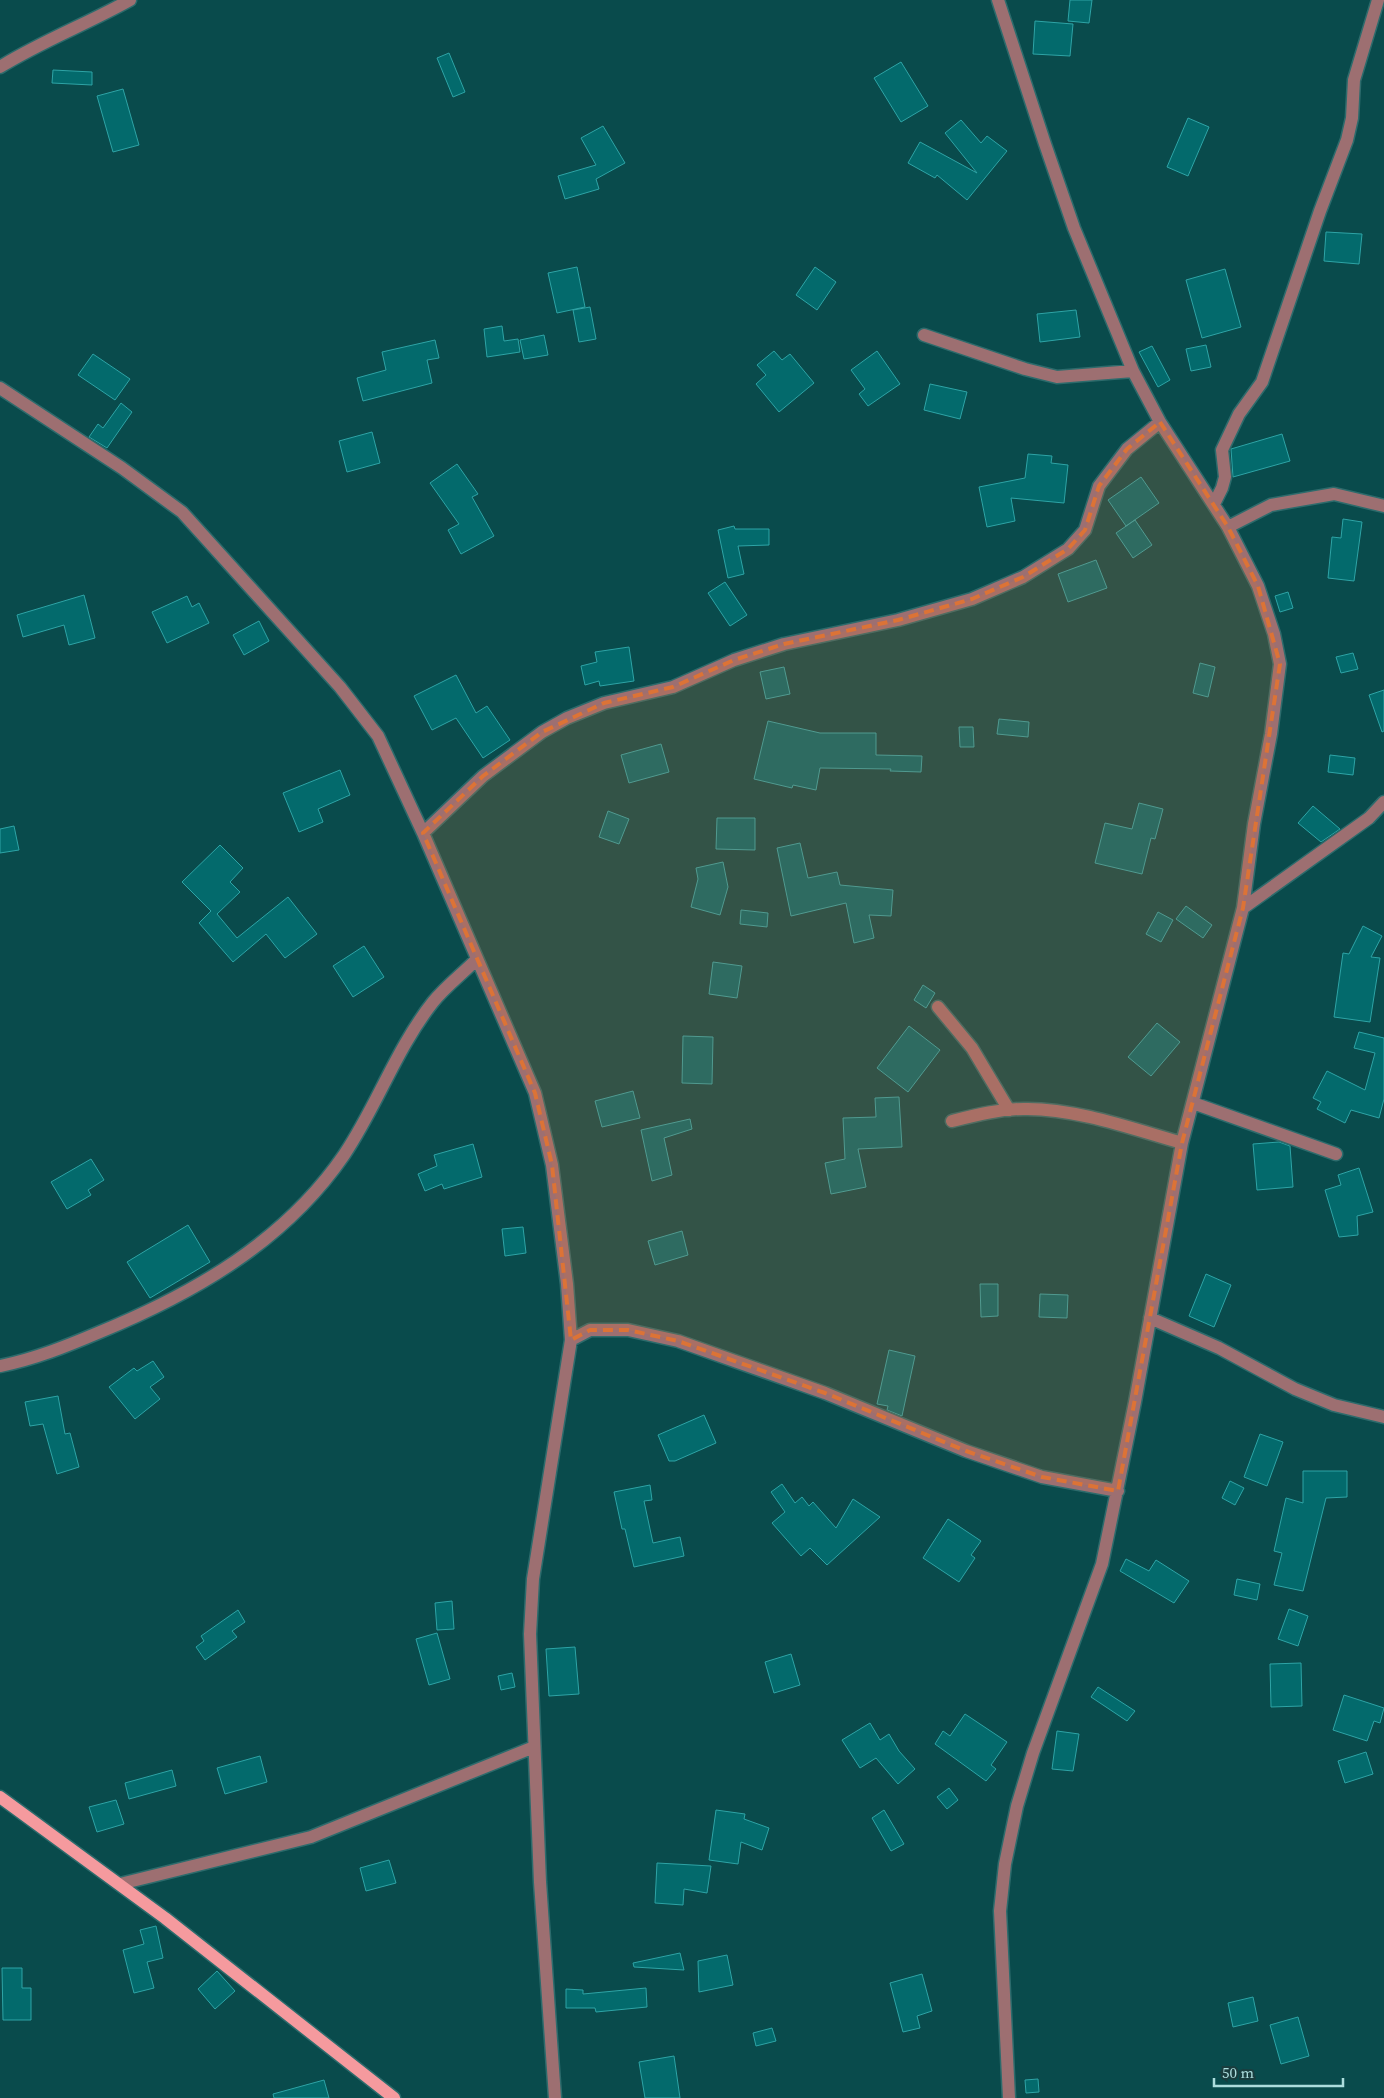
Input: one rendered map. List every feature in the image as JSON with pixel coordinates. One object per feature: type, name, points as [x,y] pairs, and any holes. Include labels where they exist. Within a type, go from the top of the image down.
[{"type":"main road","points":[[0,1797],[120,1884],[394,2098]]},
{"type":"street","points":[[0,67],[27,50],[76,29],[130,0]]},
{"type":"street","points":[[998,0],[1044,144],[1074,228],[1133,371],[1160,422],[1228,527],[1258,586],[1274,634],[1280,664],[1271,734],[1254,824],[1243,908],[1182,1143],[1118,1491],[1102,1564],[1033,1753],[1017,1806],[1005,1864],[1000,1911],[1009,2098]]},
{"type":"street","points":[[1214,504],[1225,477],[1222,450],[1239,414],[1254,396],[1262,382],[1320,211],[1347,140],[1352,118],[1354,80],[1378,0]]},
{"type":"street","points":[[924,335],[1025,369],[1057,377],[1133,371]]},
{"type":"street","points":[[0,388],[122,468],[182,512],[340,686],[378,736],[423,832],[476,960],[535,1092],[552,1166],[562,1234],[571,1340],[533,1579],[530,1634],[545,1980],[555,2098]]},
{"type":"street","points":[[423,832],[483,776],[542,732],[567,718],[604,703],[673,687],[734,660],[784,644],[898,620],[972,599],[1023,577],[1068,548],[1085,530],[1099,486],[1127,449],[1160,422]]},
{"type":"street","points":[[1228,527],[1271,505],[1334,494],[1384,506]]},
{"type":"street","points":[[1243,908],[1370,818],[1384,802]]},
{"type":"street","points":[[0,1366],[57,1350],[134,1318],[192,1289],[243,1257],[280,1229],[318,1188],[342,1157],[360,1130],[408,1037],[434,1000],[476,960]]},
{"type":"street","points":[[938,1007],[972,1048],[1009,1110]]},
{"type":"street","points":[[1193,1103],[1336,1154]]},
{"type":"street","points":[[952,1121],[988,1112],[1025,1108],[1116,1124],[1182,1143]]},
{"type":"street","points":[[1150,1318],[1220,1348],[1296,1389],[1334,1404],[1384,1417]]},
{"type":"street","points":[[571,1340],[590,1330],[628,1330],[678,1341],[825,1394],[974,1454],[1042,1477],[1118,1491]]},
{"type":"street","points":[[120,1884],[311,1837],[534,1747]]},
{"type":"highlighted area","points":[[1160,422],[1228,527],[1258,586],[1280,664],[1243,908],[1182,1143],[1118,1491],[1042,1477],[966,1451],[825,1393],[678,1341],[628,1330],[590,1330],[571,1340],[552,1165],[535,1093],[423,833],[483,776],[542,732],[604,703],[673,687],[734,660],[784,644],[898,620],[972,599],[1023,577],[1068,549],[1085,530],[1099,486],[1127,449]]},
{"type":"building","points":[[1070,0],[1092,0],[1089,23],[1068,21]]},
{"type":"building","points":[[1035,21],[1073,24],[1070,56],[1033,54]]},
{"type":"building","points":[[449,53],[465,92],[453,97],[437,58]]},
{"type":"building","points":[[901,62],[928,106],[901,122],[874,78]]},
{"type":"building","points":[[53,70],[92,72],[92,85],[52,83]]},
{"type":"building","points":[[123,89],[139,145],[113,152],[97,96]]},
{"type":"building","points":[[1188,118],[1209,127],[1188,176],[1167,167]]},
{"type":"building","points":[[961,120],[981,143],[987,136],[1007,151],[967,200],[937,175],[935,178],[908,163],[920,142],[977,173],[945,133]]},
{"type":"building","points":[[603,126],[625,163],[596,179],[599,189],[565,199],[558,176],[596,165],[581,138]]},
{"type":"building","points":[[1326,232],[1362,234],[1359,264],[1324,261]]},
{"type":"building","points":[[577,267],[585,307],[557,313],[548,273]]},
{"type":"building","points":[[815,267],[836,282],[817,310],[796,295]]},
{"type":"building","points":[[1225,269],[1241,327],[1202,338],[1186,280]]},
{"type":"building","points":[[590,307],[596,339],[579,342],[573,310]]},
{"type":"building","points":[[1076,310],[1080,337],[1040,342],[1037,314]]},
{"type":"building","points":[[502,326],[504,341],[518,339],[520,352],[487,357],[484,329]]},
{"type":"building","points":[[544,335],[548,355],[524,359],[520,340]]},
{"type":"building","points":[[435,340],[439,358],[427,360],[432,383],[363,401],[357,378],[386,370],[382,352]]},
{"type":"building","points":[[1206,345],[1211,367],[1191,371],[1186,349]]},
{"type":"building","points":[[1152,346],[1170,380],[1158,387],[1139,352]]},
{"type":"building","points":[[774,351],[782,360],[790,354],[814,383],[779,412],[756,384],[766,375],[757,365]]},
{"type":"building","points":[[877,351],[900,384],[868,406],[859,394],[865,389],[851,370]]},
{"type":"building","points":[[93,354],[130,379],[115,400],[78,375]]},
{"type":"building","points":[[930,384],[967,392],[960,419],[924,410]]},
{"type":"building","points":[[121,403],[132,412],[107,448],[89,437],[98,424],[103,428]]},
{"type":"building","points":[[372,432],[380,463],[347,472],[339,441]]},
{"type":"building","points":[[1282,434],[1290,461],[1233,477],[1231,449]]},
{"type":"building","points":[[1028,454],[1052,456],[1051,463],[1068,465],[1064,503],[1011,498],[1015,521],[987,527],[979,487],[1025,478]]},
{"type":"building","points":[[457,464],[478,494],[472,497],[494,536],[461,554],[448,530],[459,524],[430,483]]},
{"type":"building","points":[[1141,477],[1159,503],[1126,526],[1108,500]]},
{"type":"building","points":[[1343,519],[1362,522],[1354,581],[1328,578],[1332,537],[1341,538]]},
{"type":"building","points":[[1135,520],[1152,545],[1133,558],[1116,533]]},
{"type":"building","points":[[734,526],[735,529],[769,529],[769,545],[738,546],[744,574],[728,578],[718,530]]},
{"type":"building","points":[[1096,560],[1107,588],[1068,602],[1058,574]]},
{"type":"building","points":[[725,582],[747,615],[730,626],[708,593]]},
{"type":"building","points":[[1288,592],[1293,608],[1280,612],[1275,596]]},
{"type":"building","points":[[84,595],[95,638],[69,645],[64,625],[23,637],[17,615]]},
{"type":"building","points":[[187,596],[192,607],[199,603],[209,623],[167,643],[152,612]]},
{"type":"building","points":[[259,621],[269,641],[244,655],[233,635]]},
{"type":"building","points":[[629,647],[634,681],[600,686],[599,681],[585,685],[581,666],[597,662],[595,652]]},
{"type":"building","points":[[1353,653],[1358,669],[1341,673],[1336,657]]},
{"type":"building","points":[[1200,663],[1215,667],[1208,697],[1193,693]]},
{"type":"building","points":[[784,667],[790,694],[766,699],[760,672]]},
{"type":"building","points":[[456,675],[476,713],[487,706],[510,740],[483,758],[456,718],[432,730],[414,696]]},
{"type":"building","points":[[1384,690],[1384,731],[1382,732],[1369,695]]},
{"type":"building","points":[[999,719],[1029,722],[1028,737],[997,734]]},
{"type":"building","points":[[768,721],[820,733],[876,733],[876,755],[922,756],[921,772],[890,771],[891,769],[820,768],[816,790],[793,785],[792,788],[754,779]]},
{"type":"building","points":[[959,727],[973,727],[974,747],[960,747]]},
{"type":"building","points":[[661,744],[669,772],[629,783],[621,755]]},
{"type":"building","points":[[1330,755],[1355,758],[1353,775],[1328,772]]},
{"type":"building","points":[[340,770],[350,795],[318,809],[323,822],[299,832],[283,793]]},
{"type":"building","points":[[1139,803],[1163,809],[1155,839],[1151,838],[1142,874],[1095,863],[1105,823],[1132,829]]},
{"type":"building","points":[[1313,806],[1340,829],[1321,842],[1298,823]]},
{"type":"building","points":[[608,811],[629,819],[619,844],[599,837]]},
{"type":"building","points":[[717,818],[755,818],[755,850],[716,849]]},
{"type":"building","points":[[14,826],[19,850],[0,853],[0,829]]},
{"type":"building","points":[[800,843],[808,878],[837,872],[840,885],[893,890],[891,916],[869,915],[874,938],[854,943],[846,903],[791,916],[777,848]]},
{"type":"building","points":[[220,845],[243,868],[230,882],[240,892],[217,914],[237,938],[288,897],[317,934],[285,958],[266,934],[233,962],[199,923],[211,911],[182,882]]},
{"type":"building","points":[[723,862],[728,887],[720,915],[691,907],[698,879],[696,868]]},
{"type":"building","points":[[1186,906],[1212,925],[1203,938],[1176,919]]},
{"type":"building","points":[[741,910],[768,913],[767,927],[740,924]]},
{"type":"building","points":[[1158,912],[1173,920],[1161,942],[1146,934]]},
{"type":"building","points":[[1363,926],[1382,936],[1371,957],[1380,958],[1370,1022],[1334,1017],[1343,953],[1349,954]]},
{"type":"building","points":[[364,946],[384,977],[353,997],[333,966]]},
{"type":"building","points":[[713,962],[742,966],[737,998],[709,994]]},
{"type":"building","points":[[923,985],[935,993],[926,1008],[914,1000]]},
{"type":"building","points":[[1157,1023],[1180,1042],[1151,1076],[1128,1057]]},
{"type":"building","points":[[909,1026],[940,1050],[908,1092],[877,1068]]},
{"type":"building","points":[[1359,1032],[1384,1038],[1384,1099],[1379,1118],[1351,1110],[1345,1123],[1317,1109],[1321,1102],[1313,1098],[1327,1071],[1365,1090],[1375,1053],[1354,1048]]},
{"type":"building","points":[[683,1036],[713,1037],[712,1084],[682,1083]]},
{"type":"building","points":[[633,1091],[640,1118],[602,1127],[595,1101]]},
{"type":"building","points":[[899,1097],[902,1147],[858,1149],[866,1187],[831,1194],[825,1163],[845,1159],[843,1118],[876,1117],[875,1098]]},
{"type":"building","points":[[690,1119],[692,1129],[664,1138],[672,1175],[652,1181],[641,1130]]},
{"type":"building","points":[[1279,1142],[1290,1146],[1293,1187],[1257,1190],[1253,1144]]},
{"type":"building","points":[[473,1144],[482,1177],[444,1189],[442,1184],[425,1191],[418,1174],[437,1166],[434,1155]]},
{"type":"building","points":[[91,1159],[104,1180],[88,1190],[91,1195],[67,1209],[51,1182]]},
{"type":"building","points":[[1359,1168],[1373,1212],[1357,1216],[1358,1235],[1339,1237],[1325,1190],[1341,1185],[1338,1175]]},
{"type":"building","points":[[188,1225],[210,1262],[150,1298],[127,1262]]},
{"type":"building","points":[[523,1227],[526,1253],[505,1256],[502,1229]]},
{"type":"building","points":[[682,1231],[688,1255],[655,1265],[648,1241]]},
{"type":"building","points":[[1206,1274],[1231,1285],[1214,1327],[1189,1316]]},
{"type":"building","points":[[980,1284],[998,1284],[998,1316],[981,1317]]},
{"type":"building","points":[[1040,1294],[1068,1295],[1067,1318],[1039,1317]]},
{"type":"building","points":[[889,1350],[915,1356],[902,1416],[887,1410],[888,1406],[877,1404]]},
{"type":"building","points":[[153,1361],[164,1377],[150,1387],[160,1399],[135,1419],[109,1387],[134,1368],[137,1371]]},
{"type":"building","points":[[58,1396],[65,1434],[70,1433],[79,1467],[57,1474],[43,1424],[30,1426],[25,1402]]},
{"type":"building","points":[[704,1415],[716,1443],[675,1461],[669,1461],[658,1435]]},
{"type":"building","points":[[1260,1434],[1283,1442],[1267,1486],[1244,1477]]},
{"type":"building","points":[[1303,1471],[1347,1471],[1347,1497],[1326,1498],[1303,1591],[1274,1585],[1282,1553],[1274,1551],[1286,1498],[1303,1503]]},
{"type":"building","points":[[1230,1481],[1244,1488],[1235,1505],[1222,1498]]},
{"type":"building","points":[[782,1484],[795,1503],[802,1497],[809,1506],[813,1502],[836,1528],[853,1499],[880,1517],[827,1565],[810,1548],[801,1556],[772,1523],[785,1512],[771,1492]]},
{"type":"building","points":[[650,1485],[652,1500],[644,1501],[653,1543],[680,1537],[684,1556],[634,1567],[625,1529],[622,1529],[614,1492]]},
{"type":"building","points":[[948,1519],[981,1541],[971,1555],[975,1558],[959,1582],[923,1558]]},
{"type":"building","points":[[1126,1559],[1149,1571],[1156,1560],[1189,1581],[1174,1603],[1120,1571]]},
{"type":"building","points":[[1237,1579],[1260,1584],[1257,1600],[1234,1595]]},
{"type":"building","points":[[452,1601],[454,1629],[437,1630],[435,1603]]},
{"type":"building","points":[[1289,1609],[1308,1616],[1298,1646],[1278,1639]]},
{"type":"building","points":[[238,1610],[245,1622],[232,1631],[237,1637],[205,1660],[196,1647],[204,1641],[201,1636]]},
{"type":"building","points":[[437,1633],[450,1679],[429,1685],[416,1639]]},
{"type":"building","points":[[575,1647],[579,1694],[549,1696],[546,1649]]},
{"type":"building","points":[[791,1654],[800,1685],[774,1693],[765,1662]]},
{"type":"building","points":[[1301,1663],[1302,1706],[1271,1707],[1270,1664]]},
{"type":"building","points":[[512,1673],[515,1687],[501,1690],[498,1676]]},
{"type":"building","points":[[1098,1687],[1135,1711],[1127,1721],[1091,1697]]},
{"type":"building","points":[[1344,1695],[1384,1708],[1380,1723],[1374,1721],[1367,1741],[1333,1730]]},
{"type":"building","points":[[965,1714],[1007,1742],[991,1765],[996,1769],[986,1781],[935,1744],[943,1731],[950,1736]]},
{"type":"building","points":[[870,1723],[880,1740],[889,1734],[899,1751],[915,1769],[898,1784],[876,1758],[860,1768],[842,1740]]},
{"type":"building","points":[[1057,1731],[1079,1734],[1073,1771],[1052,1769]]},
{"type":"building","points":[[1366,1752],[1373,1774],[1345,1783],[1338,1761]]},
{"type":"building","points":[[260,1756],[267,1782],[225,1794],[217,1768]]},
{"type":"building","points":[[172,1770],[176,1786],[129,1799],[125,1783]]},
{"type":"building","points":[[949,1788],[958,1800],[947,1809],[937,1797]]},
{"type":"building","points":[[116,1800],[124,1824],[97,1832],[89,1807]]},
{"type":"building","points":[[716,1810],[745,1814],[744,1819],[769,1828],[762,1850],[741,1842],[738,1864],[709,1860]]},
{"type":"building","points":[[884,1810],[904,1844],[891,1851],[872,1818]]},
{"type":"building","points":[[389,1860],[396,1883],[366,1891],[360,1868]]},
{"type":"building","points":[[657,1863],[711,1866],[707,1893],[684,1889],[683,1905],[655,1903]]},
{"type":"building","points":[[156,1926],[163,1958],[147,1962],[154,1988],[134,1993],[123,1950],[144,1944],[140,1930]]},
{"type":"building","points":[[680,1953],[684,1970],[634,1967],[633,1963]]},
{"type":"building","points":[[727,1955],[733,1985],[699,1992],[698,1961]]},
{"type":"building","points":[[2,1968],[22,1968],[22,1988],[31,1988],[31,2020],[3,2020]]},
{"type":"building","points":[[217,1971],[235,1991],[215,2009],[198,1989]]},
{"type":"building","points":[[922,1974],[932,2011],[917,2016],[920,2028],[903,2032],[890,1983]]},
{"type":"building","points":[[646,1988],[647,2007],[596,2012],[595,2008],[566,2008],[566,1989],[583,1990],[583,1994]]},
{"type":"building","points":[[1253,1997],[1258,2021],[1233,2027],[1228,2003]]},
{"type":"building","points":[[1298,2017],[1309,2056],[1281,2064],[1270,2025]]},
{"type":"building","points":[[772,2028],[776,2041],[756,2046],[753,2033]]},
{"type":"building","points":[[674,2056],[680,2098],[645,2098],[639,2062]]},
{"type":"building","points":[[1038,2079],[1039,2092],[1026,2093],[1025,2080]]},
{"type":"building","points":[[324,2080],[329,2098],[274,2098],[273,2094]]}]
